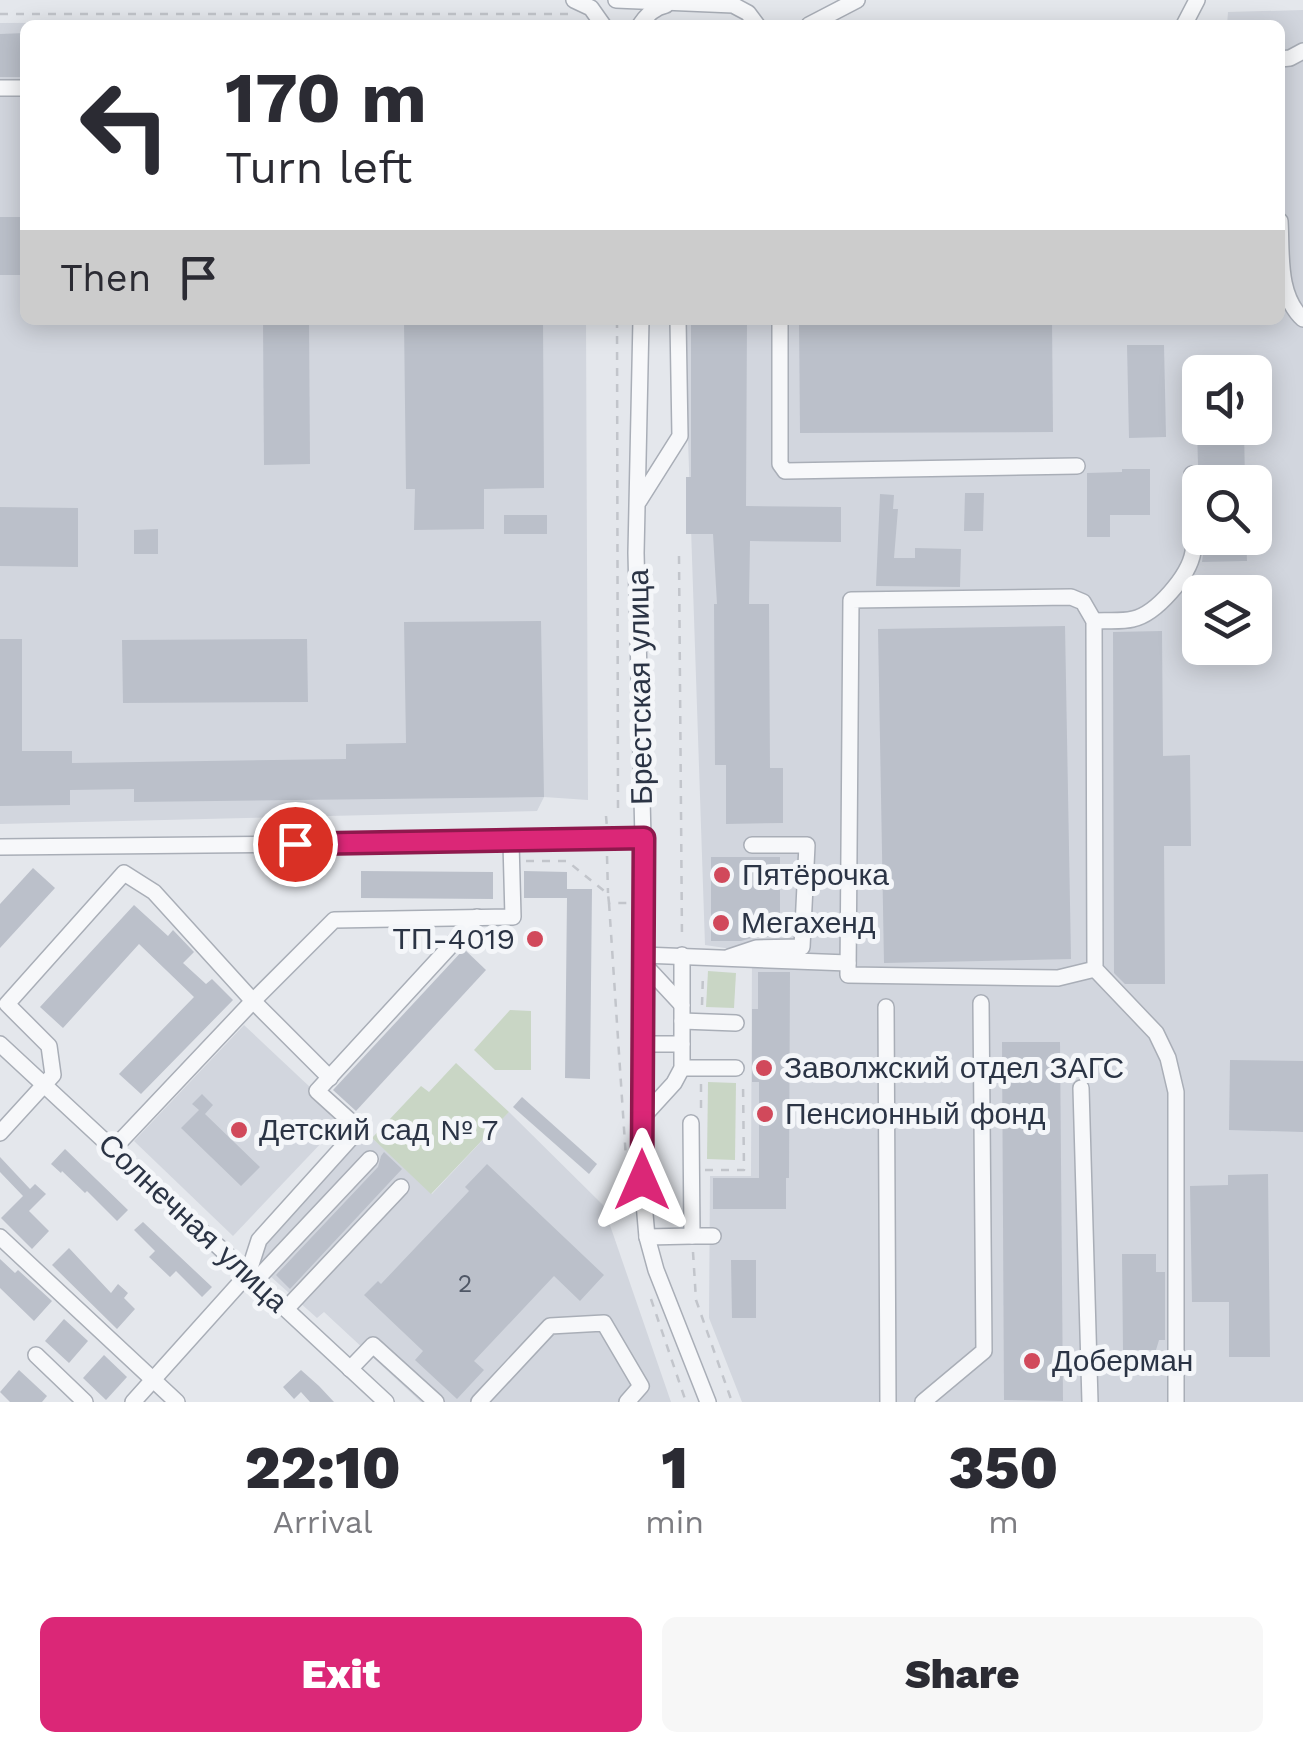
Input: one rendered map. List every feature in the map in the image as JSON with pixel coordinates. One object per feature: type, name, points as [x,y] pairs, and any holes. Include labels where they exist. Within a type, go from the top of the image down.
[{"type":"street","points":[[616,0],[733,5],[754,20]]},
{"type":"street","points":[[819,20],[857,0]]},
{"type":"street","points":[[644,20],[659,6],[675,4]]},
{"type":"street","points":[[574,7],[591,8],[599,20]]},
{"type":"street","points":[[1285,286],[1295,312],[1303,319]]},
{"type":"street","name":"Брестская улица","points":[[640,325],[636,553],[644,838],[642,1180],[647,1237],[666,1299],[708,1402]]},
{"type":"street","points":[[637,505],[680,436],[678,325]]},
{"type":"street","points":[[780,325],[780,464],[785,470],[1078,466]]},
{"type":"street","points":[[1094,620],[1132,619],[1146,613],[1164,599],[1186,571],[1192,555]]},
{"type":"street","points":[[1095,969],[1058,978],[848,975],[850,600],[1071,597],[1083,602],[1094,620],[1095,969],[1156,1033],[1168,1058],[1176,1092],[1176,1402]]},
{"type":"street","points":[[0,847],[644,838]]},
{"type":"street","points":[[113,1149],[334,920],[512,917],[511,842]]},
{"type":"street","points":[[728,957],[756,948],[802,947],[807,845],[752,844]]},
{"type":"street","points":[[0,1133],[53,1075],[49,1046],[7,1004],[124,873],[125,847]]},
{"type":"street","points":[[124,873],[154,892],[253,1001],[330,1078]]},
{"type":"street","points":[[252,1277],[260,1240],[359,1129],[317,1091],[477,917]]},
{"type":"street","points":[[736,1023],[702,1022],[682,1013],[643,959],[682,955],[848,963]]},
{"type":"street","points":[[642,1118],[674,1083],[682,1068],[682,955]]},
{"type":"street","points":[[923,1402],[984,1351],[982,1003]]},
{"type":"street","points":[[886,1007],[888,1402]]},
{"type":"street","name":"Солнечная улица","points":[[0,1044],[386,1402]]},
{"type":"street","points":[[642,1044],[682,1044]]},
{"type":"street","points":[[682,1068],[739,1072]]},
{"type":"street","points":[[1081,1088],[1090,1402]]},
{"type":"street","points":[[692,1236],[696,1119]]},
{"type":"street","points":[[132,1402],[370,1158]]},
{"type":"street","points":[[286,1309],[401,1187]]},
{"type":"street","points":[[647,1237],[712,1236]]},
{"type":"street","points":[[0,1237],[177,1402]]},
{"type":"street","points":[[478,1402],[550,1326],[604,1323],[642,1386],[627,1402]]},
{"type":"street","points":[[350,1369],[373,1345],[436,1402]]},
{"type":"street","points":[[36,1355],[85,1402]]},
{"type":"path","points":[[0,14],[574,7]]},
{"type":"path","points":[[617,325],[618,815]]},
{"type":"path","points":[[678,556],[682,955]]},
{"type":"path","points":[[606,816],[609,903],[629,903]]},
{"type":"path","points":[[511,861],[566,861],[608,894]]},
{"type":"path","points":[[702,1022],[704,956]]},
{"type":"path","points":[[696,1119],[701,1068]]},
{"type":"path","points":[[701,1170],[744,1170],[739,1072]]},
{"type":"path","points":[[692,1236],[696,1300],[732,1402]]},
{"type":"shaded area","points":[[1303,10],[1303,1402],[742,1402],[709,1318],[710,1176],[751,1176],[752,952],[705,945],[684,325],[1285,325],[1285,20],[1227,20],[1228,12]]},
{"type":"shaded area","points":[[0,23],[20,23],[20,325],[586,325],[588,800],[544,797],[537,811],[0,824]]},
{"type":"shaded area","name":"Детский сад № 7","points":[[244,1025],[344,1119],[233,1236],[134,1141]]},
{"type":"shaded area","points":[[509,1112],[603,1205],[671,1402],[421,1402],[324,1312],[317,1318],[260,1267],[265,1241],[362,1139],[372,1138],[432,1194]]},
{"type":"green space","points":[[708,971],[736,973],[734,1008],[706,1007]]},
{"type":"green space","points":[[510,1010],[531,1011],[531,1070],[495,1070],[474,1050]]},
{"type":"green space","points":[[456,1063],[509,1112],[431,1194],[372,1138],[421,1086],[429,1092]]},
{"type":"green space","points":[[708,1082],[736,1083],[735,1160],[707,1159]]},
{"type":"building","points":[[20,33],[20,77],[0,77],[0,34]]},
{"type":"building","points":[[0,217],[20,217],[20,275],[0,275]]},
{"type":"building","points":[[263,325],[309,325],[310,464],[264,465]]},
{"type":"building","points":[[404,325],[543,325],[544,488],[484,489],[484,529],[414,530],[415,489],[406,489]]},
{"type":"building","points":[[691,325],[747,325],[746,506],[841,507],[841,542],[750,541],[749,604],[769,604],[770,768],[783,768],[783,823],[726,824],[726,765],[715,765],[717,604],[713,534],[686,534],[686,477],[691,477]]},
{"type":"building","points":[[799,325],[1052,325],[1053,432],[800,433]]},
{"type":"building","points":[[1127,345],[1164,345],[1166,437],[1129,438]]},
{"type":"building","points":[[1197,445],[1244,445],[1245,465],[1198,465]]},
{"type":"building","points":[[1150,469],[1150,515],[1110,515],[1110,537],[1087,537],[1087,473]]},
{"type":"building","points":[[965,493],[984,493],[983,531],[964,531]]},
{"type":"building","points":[[880,494],[894,495],[893,509],[898,509],[894,558],[915,558],[915,548],[961,549],[960,587],[876,586]]},
{"type":"building","points":[[0,507],[78,508],[78,567],[0,566]]},
{"type":"building","points":[[504,515],[547,515],[547,534],[504,534]]},
{"type":"building","points":[[158,529],[158,554],[134,554],[134,530]]},
{"type":"building","points":[[1203,555],[1247,555],[1247,561],[1202,562]]},
{"type":"building","points":[[541,621],[544,797],[134,802],[134,789],[70,790],[70,805],[0,806],[0,639],[22,639],[22,751],[72,751],[72,763],[346,759],[346,744],[406,743],[404,622]]},
{"type":"building","points":[[1065,626],[1071,959],[884,963],[878,629]]},
{"type":"building","points":[[1162,631],[1163,756],[1190,755],[1191,846],[1164,846],[1165,984],[1125,984],[1114,973],[1113,632]]},
{"type":"building","points":[[307,639],[308,702],[123,703],[122,640]]},
{"type":"building","points":[[711,857],[780,857],[780,936],[711,941]]},
{"type":"building","points":[[33,868],[55,888],[0,948],[0,904]]},
{"type":"building","points":[[361,871],[493,872],[493,899],[361,898]]},
{"type":"building","points":[[524,871],[567,872],[567,889],[592,889],[590,1079],[565,1078],[567,898],[524,898]]},
{"type":"building","points":[[134,905],[168,936],[173,930],[194,952],[183,963],[206,984],[212,979],[233,1000],[141,1094],[119,1074],[194,997],[139,944],[63,1028],[40,1007]]},
{"type":"building","points":[[464,949],[486,970],[356,1111],[333,1090]]},
{"type":"building","points":[[758,972],[790,972],[786,1209],[713,1209],[713,1178],[759,1178],[759,1082],[752,1082],[752,1009],[758,1009]]},
{"type":"building","points":[[1002,1042],[1060,1042],[1063,1401],[1004,1400]]},
{"type":"building","points":[[1230,1060],[1303,1061],[1303,1132],[1229,1130]]},
{"type":"building","points":[[202,1094],[213,1105],[205,1114],[260,1167],[241,1186],[181,1128],[199,1110],[192,1104]]},
{"type":"building","points":[[522,1097],[597,1164],[589,1174],[513,1107]]},
{"type":"building","points":[[65,1149],[128,1210],[117,1221],[87,1191],[51,1164]]},
{"type":"building","points":[[384,1152],[402,1169],[290,1289],[276,1275],[378,1167]]},
{"type":"building","points":[[0,1157],[30,1189],[35,1184],[46,1194],[29,1211],[49,1231],[32,1249],[1,1218],[23,1196],[0,1172]]},
{"type":"building","points":[[487,1164],[604,1275],[580,1301],[554,1276],[474,1361],[484,1370],[457,1399],[415,1360],[423,1351],[364,1295],[378,1281],[381,1284],[469,1191],[465,1187]]},
{"type":"building","points":[[1268,1174],[1270,1357],[1229,1357],[1229,1302],[1192,1302],[1190,1186],[1228,1185],[1228,1175]]},
{"type":"building","points":[[143,1222],[212,1287],[202,1297],[176,1271],[170,1277],[149,1257],[155,1251],[134,1230]]},
{"type":"building","points":[[69,1248],[111,1293],[118,1284],[128,1293],[124,1298],[135,1309],[117,1329],[52,1265]]},
{"type":"building","points":[[1122,1254],[1156,1254],[1156,1272],[1165,1272],[1165,1340],[1159,1340],[1156,1350],[1123,1350]]},
{"type":"building","points":[[0,1259],[52,1301],[34,1321],[0,1288]]},
{"type":"building","points":[[731,1260],[756,1260],[756,1318],[732,1318]]},
{"type":"building","points":[[64,1319],[88,1341],[69,1363],[45,1341]]},
{"type":"building","points":[[104,1355],[127,1377],[106,1400],[83,1378]]},
{"type":"building","points":[[19,1370],[47,1396],[42,1402],[10,1402],[0,1392]]},
{"type":"building","points":[[301,1370],[334,1402],[310,1402],[301,1392],[294,1399],[283,1387]]},
{"type":"place","name":"Пятёрочка","points":[[722,875]]},
{"type":"place","name":"Мегахенд","points":[[721,923]]},
{"type":"place","name":"ТП-4019","points":[[535,939]]},
{"type":"place","name":"Заволжский отдел ЗАГС","points":[[764,1068]]},
{"type":"place","name":"Пенсионный фонд","points":[[765,1114]]},
{"type":"place","name":"Детский сад № 7","points":[[239,1130]]},
{"type":"place","name":"Доберман","points":[[1032,1361]]},
{"type":"route","points":[[295,844],[644,838],[642,1180]]}]
